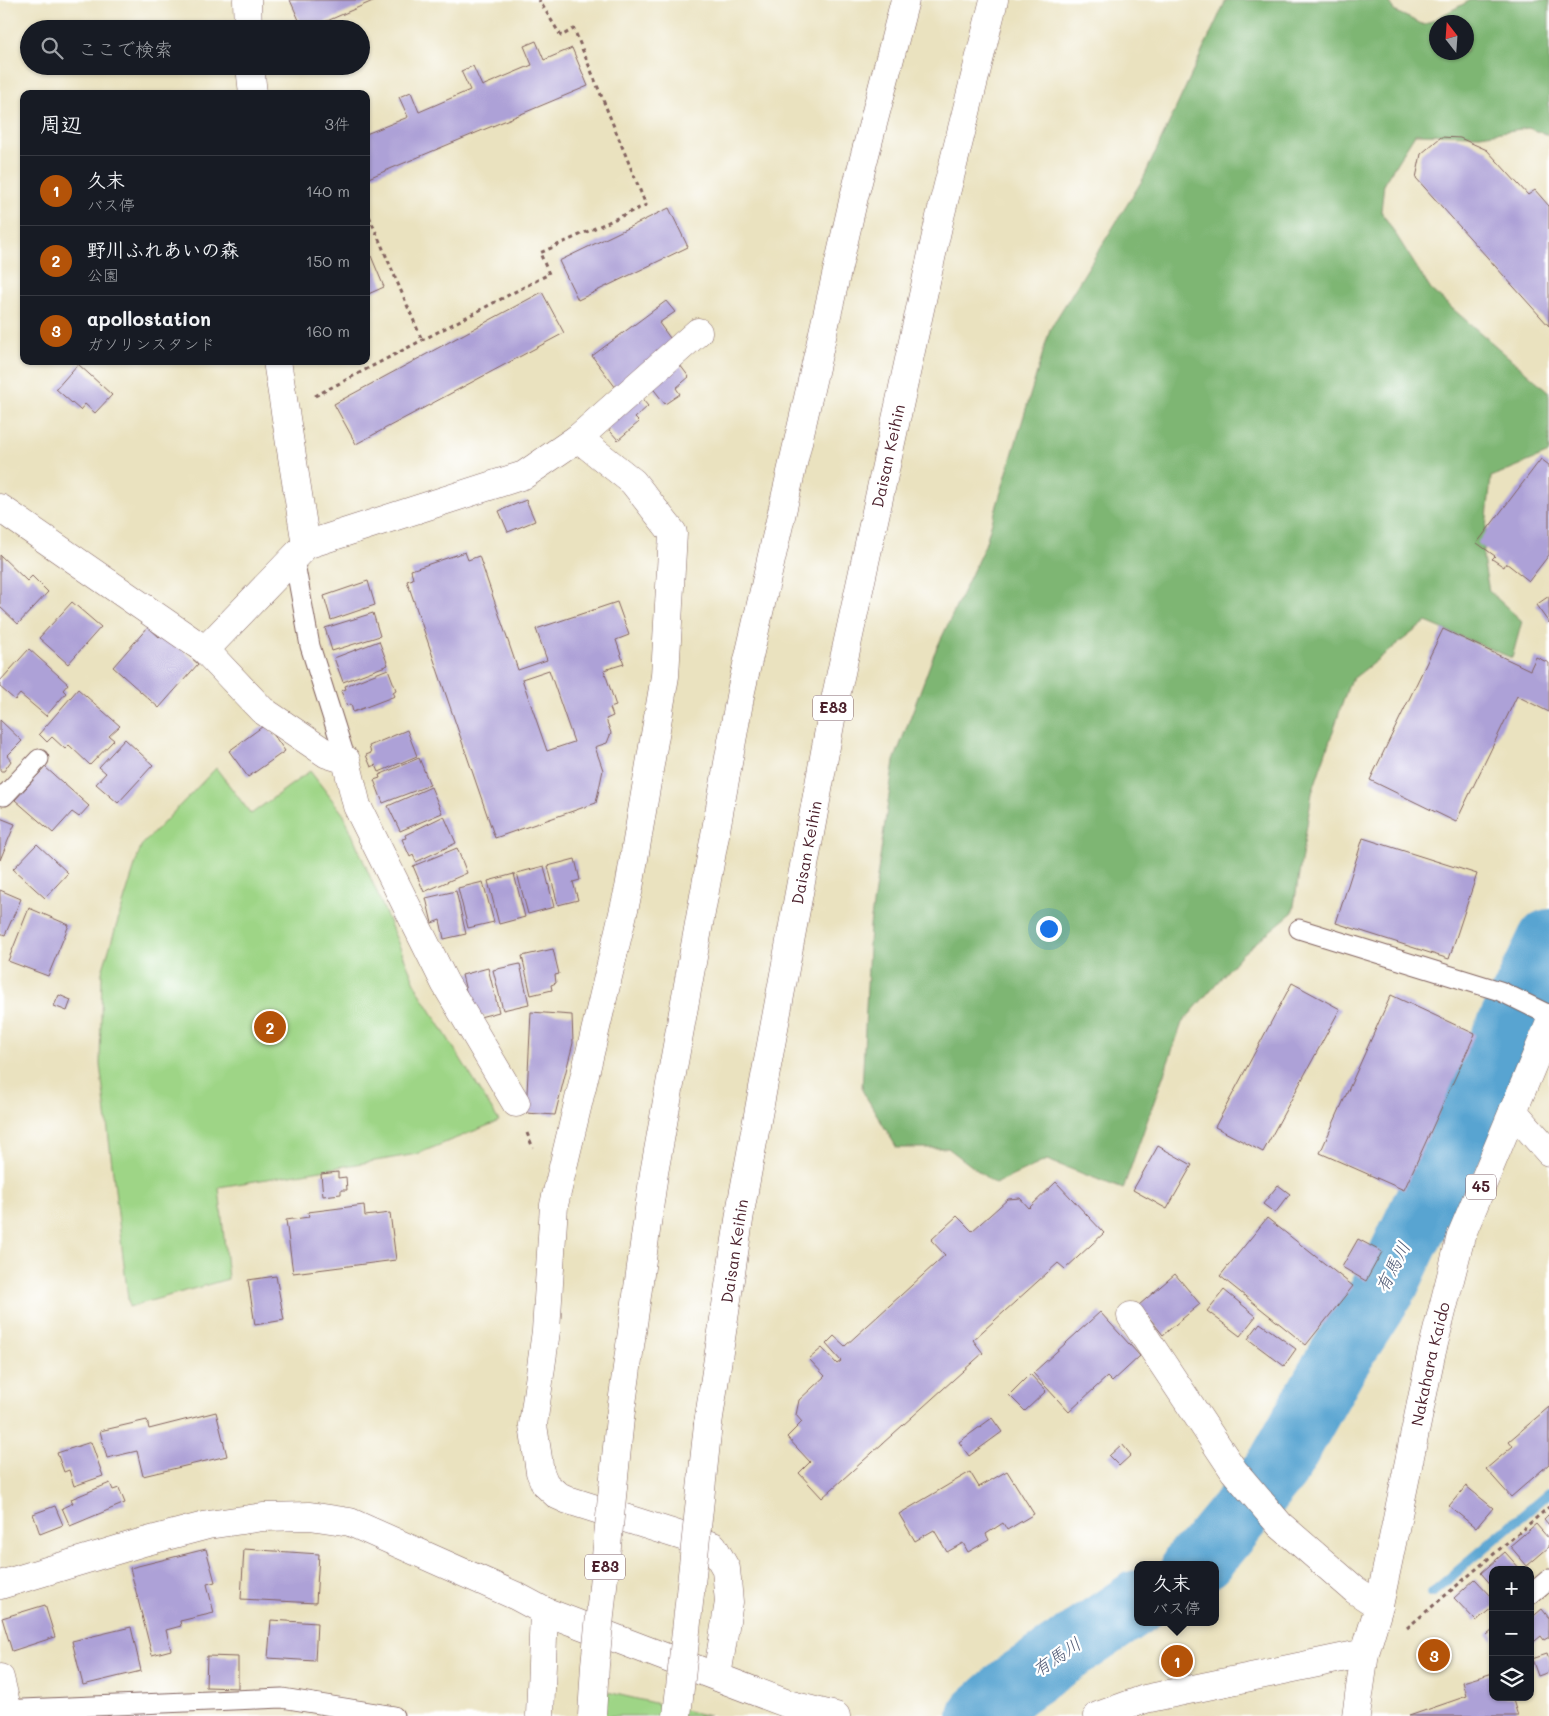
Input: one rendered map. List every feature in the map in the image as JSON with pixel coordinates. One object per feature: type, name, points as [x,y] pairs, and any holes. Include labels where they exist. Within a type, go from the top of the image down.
[{"type":"main road","points":[[247,0],[248,20]]},
{"type":"main road","name":"E83","points":[[592,1716],[597,1646],[620,1418],[654,1173],[741,691],[854,197],[905,0]]},
{"type":"main road","name":"Daisan Keihin","points":[[677,1716],[708,1424],[741,1207],[832,714],[940,216],[994,0]]},
{"type":"main road","points":[[251,75],[253,90]]},
{"type":"main road","points":[[205,650],[300,552],[524,474],[578,438],[698,332]]},
{"type":"main road","points":[[278,365],[285,412],[300,552]]},
{"type":"main road","points":[[578,438],[633,482],[673,533],[665,676],[629,888],[554,1205],[546,1331],[533,1425],[540,1472],[545,1484],[557,1495],[713,1546],[726,1569],[729,1602],[717,1676]]},
{"type":"main road","points":[[0,508],[205,650],[262,710],[327,754],[346,760],[357,806],[445,983],[516,1103]]},
{"type":"main road","name":"Nakahara Kaido","points":[[1356,1716],[1365,1653],[1379,1606],[1431,1355],[1461,1236],[1549,1025]]},
{"type":"main road","points":[[1513,1111],[1549,1152]]},
{"type":"main road","points":[[1132,1316],[1234,1471],[1280,1525],[1356,1590],[1379,1606]]},
{"type":"main road","points":[[0,1586],[140,1543],[208,1525],[264,1517],[310,1516],[350,1522],[516,1596],[544,1611],[788,1704],[836,1716]]},
{"type":"main road","points":[[540,1716],[544,1611]]},
{"type":"main road","points":[[1098,1716],[1145,1699],[1365,1653]]},
{"type":"main road","points":[[0,1678],[6,1712]]},
{"type":"lane","points":[[300,552],[310,646],[346,760]]},
{"type":"lane","points":[[0,795],[4,796],[39,759]]},
{"type":"lane","points":[[1299,929],[1500,991],[1549,1015]]},
{"type":"lane","points":[[1534,1592],[1549,1579]]},
{"type":"lane","points":[[6,1712],[282,1698],[394,1716]]},
{"type":"path","points":[[285,412],[549,274],[540,253],[646,205],[574,29],[560,36],[539,0]]},
{"type":"path","points":[[370,218],[422,340]]},
{"type":"path","points":[[1407,1628],[1549,1507]]},
{"type":"green space","points":[[1226,0],[1389,0],[1394,11],[1424,25],[1429,22],[1429,60],[1474,60],[1474,15],[1443,15],[1471,0],[1549,0],[1549,135],[1528,128],[1480,135],[1415,134],[1384,183],[1381,211],[1431,290],[1549,392],[1549,453],[1491,477],[1483,559],[1489,591],[1522,621],[1512,658],[1426,622],[1350,681],[1312,793],[1293,912],[1242,954],[1182,1023],[1123,1189],[1047,1160],[995,1184],[948,1148],[897,1148],[862,1090],[870,925],[894,761],[934,654],[985,545],[1050,329],[1143,179]]},
{"type":"green space","points":[[216,768],[251,814],[310,771],[344,815],[418,990],[499,1121],[417,1154],[219,1187],[228,1279],[129,1307],[100,1064],[102,972],[141,846]]},
{"type":"green space","points":[[582,1686],[709,1716],[580,1716]]},
{"type":"building","points":[[290,0],[375,0],[329,20],[299,20]]},
{"type":"building","points":[[536,41],[544,60],[572,48],[588,86],[370,177],[370,132],[408,117],[399,97],[411,92],[419,112],[470,90],[461,71],[473,66],[482,86],[532,65],[524,46]]},
{"type":"building","points":[[1441,137],[1460,138],[1487,150],[1528,195],[1535,190],[1549,206],[1549,326],[1416,178],[1421,154]]},
{"type":"building","points":[[669,208],[688,247],[578,300],[559,261]]},
{"type":"building","points":[[370,254],[384,287],[370,293]]},
{"type":"building","points":[[542,292],[564,333],[356,444],[334,404]]},
{"type":"building","points":[[666,301],[675,312],[659,323],[678,349],[619,392],[592,356]]},
{"type":"building","points":[[677,361],[689,377],[676,388],[680,394],[665,404],[648,382]]},
{"type":"building","points":[[79,365],[112,395],[95,413],[85,404],[80,410],[56,389]]},
{"type":"building","points":[[638,394],[648,406],[635,418],[639,422],[618,440],[604,424]]},
{"type":"building","points":[[1541,459],[1549,465],[1549,555],[1529,581],[1506,563],[1504,567],[1492,559],[1495,556],[1477,543]]},
{"type":"building","points":[[526,500],[535,521],[508,532],[499,511]]},
{"type":"building","points":[[465,552],[468,560],[479,556],[518,670],[547,660],[536,629],[617,602],[629,635],[616,640],[624,664],[604,670],[616,706],[610,708],[613,716],[606,719],[611,733],[607,743],[595,747],[603,770],[596,803],[495,838],[407,581],[413,579],[411,570]],"holes":[[[549,670],[574,742],[547,751],[522,679]]]},
{"type":"building","points":[[0,555],[27,581],[32,576],[48,592],[18,624],[0,607]]},
{"type":"building","points":[[368,581],[375,605],[331,620],[324,596]]},
{"type":"building","points":[[1549,596],[1549,623],[1536,605]]},
{"type":"building","points":[[72,602],[101,627],[68,664],[39,638]]},
{"type":"building","points":[[373,613],[380,636],[332,651],[325,628]]},
{"type":"building","points":[[148,627],[159,637],[163,633],[198,664],[159,708],[113,667]]},
{"type":"building","points":[[1443,629],[1530,670],[1536,657],[1549,663],[1549,712],[1517,696],[1456,822],[1370,780]]},
{"type":"building","points":[[379,641],[388,665],[343,682],[334,658]]},
{"type":"building","points":[[29,649],[68,684],[63,690],[66,693],[46,716],[20,694],[15,700],[0,687],[0,681]]},
{"type":"building","points":[[388,669],[396,690],[393,692],[395,696],[353,712],[351,704],[347,706],[341,691],[346,689],[345,686]]},
{"type":"building","points":[[78,689],[120,726],[109,736],[114,740],[90,765],[69,745],[65,749],[52,737],[47,742],[39,734]]},
{"type":"building","points":[[0,720],[22,741],[7,756],[11,761],[4,771],[0,771]]},
{"type":"building","points":[[266,724],[285,751],[248,777],[229,751]]},
{"type":"building","points":[[407,730],[417,756],[379,772],[376,765],[371,767],[366,755],[371,753],[369,746]]},
{"type":"building","points":[[125,739],[153,765],[118,803],[96,784],[106,773],[99,767]]},
{"type":"building","points":[[419,758],[430,785],[383,803],[374,780],[380,778],[379,775]]},
{"type":"building","points":[[45,767],[89,806],[79,817],[72,812],[53,833],[15,800]]},
{"type":"building","points":[[431,787],[442,813],[400,831],[388,806]]},
{"type":"building","points":[[444,816],[456,843],[416,862],[413,855],[410,857],[402,839],[406,838],[405,835]]},
{"type":"building","points":[[0,818],[15,824],[0,860]]},
{"type":"building","points":[[1363,838],[1477,874],[1449,959],[1336,923]]},
{"type":"building","points":[[37,844],[68,873],[45,898],[13,869]]},
{"type":"building","points":[[457,848],[467,873],[424,892],[413,866]]},
{"type":"building","points":[[575,859],[580,880],[573,882],[578,900],[558,905],[548,866]]},
{"type":"building","points":[[544,866],[554,907],[528,914],[517,873]]},
{"type":"building","points":[[514,874],[525,917],[499,924],[488,881]]},
{"type":"building","points":[[483,882],[494,922],[468,928],[458,888]]},
{"type":"building","points":[[0,890],[21,899],[5,935],[0,933]]},
{"type":"building","points":[[456,891],[466,934],[444,939],[440,920],[432,923],[426,898]]},
{"type":"building","points":[[29,908],[69,925],[48,976],[8,961]]},
{"type":"building","points":[[553,949],[559,974],[555,975],[556,983],[551,985],[552,990],[531,995],[522,956]]},
{"type":"building","points":[[520,964],[529,1004],[503,1010],[493,970]]},
{"type":"building","points":[[488,968],[499,1012],[476,1018],[470,1007],[462,975]]},
{"type":"building","points":[[1292,983],[1340,1009],[1263,1152],[1215,1127]]},
{"type":"building","points":[[59,995],[71,1000],[67,1011],[54,1006]]},
{"type":"building","points":[[1391,995],[1475,1034],[1404,1190],[1320,1153]]},
{"type":"building","points":[[531,1012],[572,1015],[573,1043],[555,1115],[526,1113]]},
{"type":"building","points":[[1158,1146],[1192,1165],[1167,1209],[1133,1190]]},
{"type":"building","points":[[338,1172],[338,1178],[346,1177],[347,1190],[341,1190],[341,1194],[323,1196],[321,1174]]},
{"type":"building","points":[[1056,1182],[1104,1233],[1065,1269],[1058,1263],[973,1340],[983,1353],[822,1498],[799,1473],[810,1462],[787,1437],[802,1422],[796,1415],[799,1400],[825,1376],[809,1359],[822,1348],[837,1364],[841,1361],[826,1344],[834,1336],[845,1346],[945,1255],[931,1240],[957,1216],[972,1231],[1008,1199],[1020,1198],[1029,1208]]},
{"type":"building","points":[[1278,1185],[1290,1194],[1275,1213],[1263,1204]]},
{"type":"building","points":[[364,1205],[365,1216],[390,1213],[396,1260],[293,1273],[286,1220],[309,1217],[308,1212]]},
{"type":"building","points":[[1267,1218],[1353,1286],[1306,1345],[1220,1276]]},
{"type":"building","points":[[1358,1239],[1382,1252],[1366,1281],[1342,1267]]},
{"type":"building","points":[[1175,1274],[1200,1304],[1163,1335],[1139,1305]]},
{"type":"building","points":[[276,1276],[284,1320],[255,1325],[248,1280]]},
{"type":"building","points":[[1224,1290],[1256,1316],[1240,1336],[1207,1311]]},
{"type":"building","points":[[1100,1312],[1140,1356],[1112,1382],[1107,1377],[1069,1412],[1033,1373]]},
{"type":"building","points":[[1260,1323],[1296,1349],[1284,1366],[1248,1339]]},
{"type":"building","points":[[1030,1374],[1046,1391],[1025,1411],[1009,1395]]},
{"type":"building","points":[[1549,1407],[1549,1464],[1511,1497],[1486,1469],[1513,1446],[1509,1441]]},
{"type":"building","points":[[216,1412],[227,1456],[143,1476],[137,1451],[107,1458],[100,1431],[147,1420],[149,1429]]},
{"type":"building","points":[[992,1418],[1002,1432],[969,1456],[959,1442]]},
{"type":"building","points":[[91,1442],[103,1476],[74,1486],[69,1470],[64,1472],[57,1453]]},
{"type":"building","points":[[1122,1444],[1131,1455],[1119,1466],[1109,1456]]},
{"type":"building","points":[[1007,1471],[1034,1514],[1007,1530],[1003,1523],[986,1534],[989,1540],[968,1552],[963,1543],[947,1552],[934,1530],[915,1541],[899,1514],[970,1472],[979,1487]]},
{"type":"building","points":[[110,1483],[113,1490],[119,1488],[125,1503],[70,1526],[62,1508],[73,1503],[71,1499]]},
{"type":"building","points":[[1466,1486],[1493,1508],[1476,1528],[1449,1506]]},
{"type":"building","points":[[55,1506],[63,1525],[40,1534],[33,1514]]},
{"type":"building","points":[[1549,1514],[1549,1525],[1544,1519]]},
{"type":"building","points":[[1536,1524],[1549,1539],[1549,1547],[1527,1566],[1510,1546]]},
{"type":"building","points":[[206,1549],[215,1582],[207,1584],[214,1613],[180,1621],[181,1626],[166,1630],[171,1650],[152,1655],[130,1568]]},
{"type":"building","points":[[244,1549],[319,1554],[316,1603],[241,1599]]},
{"type":"building","points":[[1505,1552],[1517,1566],[1489,1566]]},
{"type":"building","points":[[1489,1566],[1489,1582],[1481,1573]]},
{"type":"building","points":[[1475,1579],[1489,1594],[1489,1610],[1476,1621],[1454,1598]]},
{"type":"building","points":[[45,1605],[55,1637],[12,1651],[2,1618]]},
{"type":"building","points":[[1542,1609],[1549,1618],[1549,1637],[1544,1640],[1541,1636],[1534,1642],[1534,1616]]},
{"type":"building","points":[[271,1620],[317,1623],[315,1661],[268,1658]]},
{"type":"building","points":[[131,1627],[141,1671],[83,1685],[72,1641]]},
{"type":"building","points":[[1547,1654],[1549,1672],[1538,1676],[1534,1658]]},
{"type":"building","points":[[207,1656],[238,1657],[238,1688],[206,1687]]},
{"type":"building","points":[[1489,1674],[1489,1701],[1513,1701],[1518,1716],[1409,1716],[1467,1696],[1463,1682]]},
{"type":"waterway","name":"有馬川","points":[[1199,1561],[1278,1467],[1336,1363],[1388,1282],[1549,941]]},
{"type":"waterway","points":[[1432,1593],[1549,1493]]},
{"type":"waterway","name":"有馬川","points":[[980,1716],[1014,1686],[1134,1605]]},
{"type":"place","name":"野川ふれあいの森","points":[[270,1027]]},
{"type":"place","name":"apollostation","points":[[1434,1655]]},
{"type":"place","name":"久末","points":[[1177,1661]]}]
